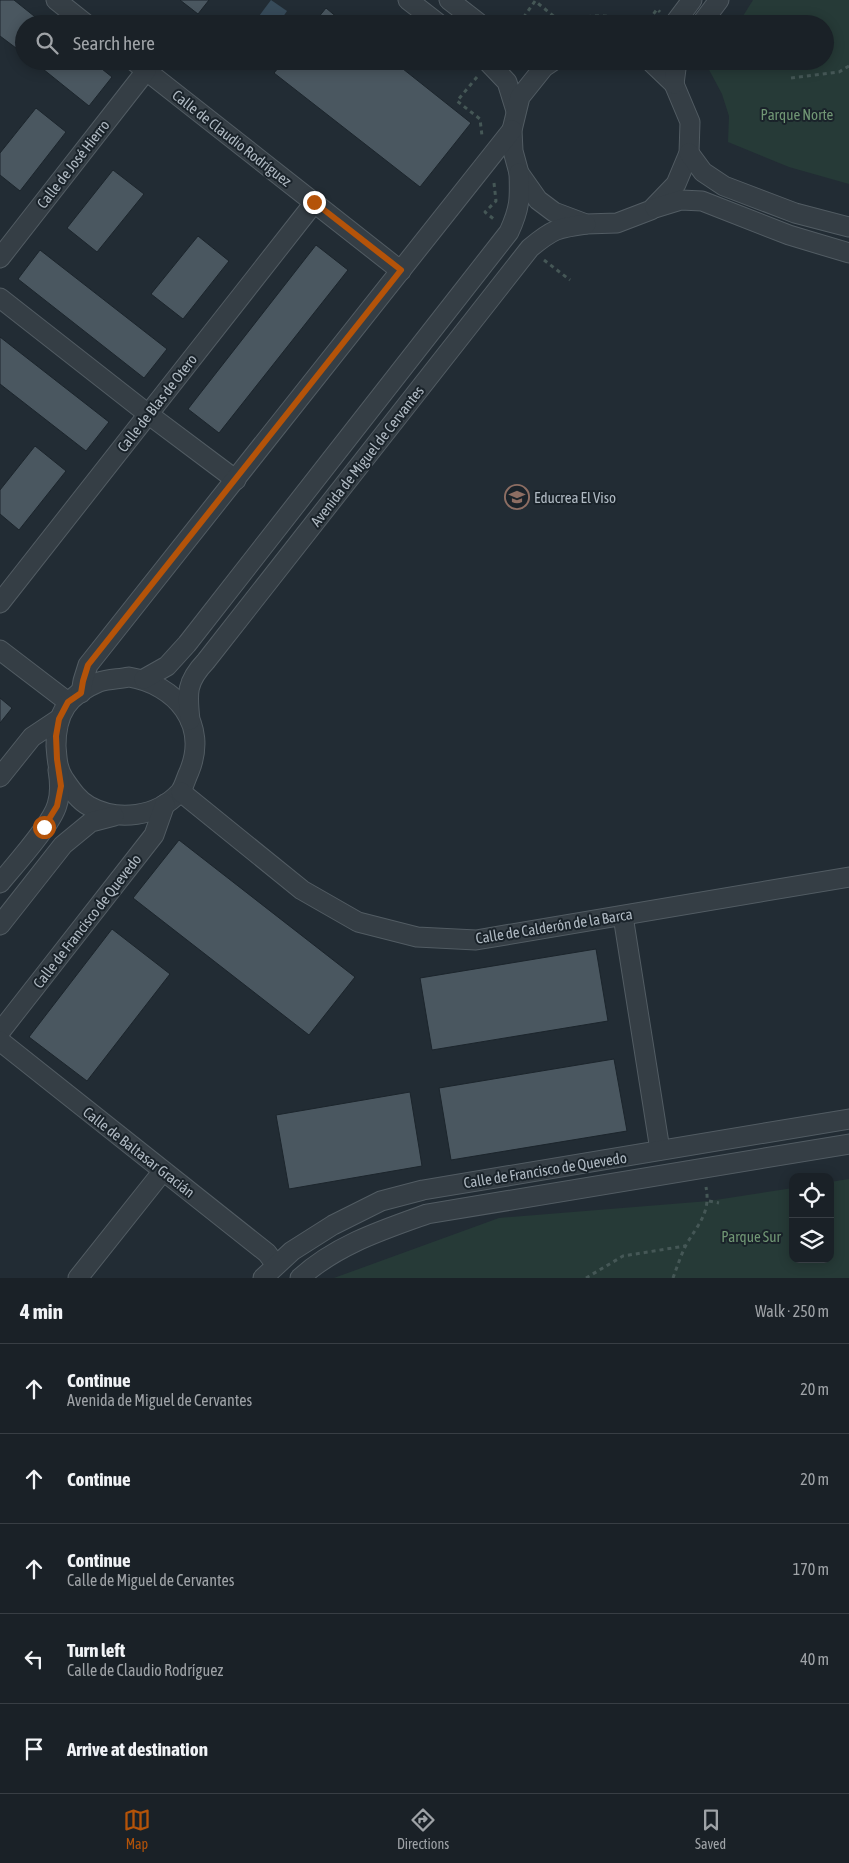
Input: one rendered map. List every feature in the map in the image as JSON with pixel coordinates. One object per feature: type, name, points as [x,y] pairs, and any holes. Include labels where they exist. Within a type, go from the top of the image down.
[{"type":"street","points":[[56,0],[75,15]]},
{"type":"street","points":[[408,0],[427,15]]},
{"type":"street","points":[[450,0],[469,15]]},
{"type":"street","points":[[681,15],[692,0]]},
{"type":"street","points":[[708,15],[719,0]]},
{"type":"street","name":"Calle de José Hierro","points":[[0,258],[137,70]]},
{"type":"street","name":"Calle de Claudio Rodríguez","points":[[145,70],[401,270]]},
{"type":"street","points":[[496,70],[507,82],[516,111]]},
{"type":"street","points":[[542,70],[520,97],[516,111],[512,130],[513,151],[519,172],[538,200],[554,212],[586,224]]},
{"type":"street","points":[[651,210],[676,184],[689,152],[690,122],[674,84],[659,70]]},
{"type":"street","points":[[674,84],[676,70]]},
{"type":"street","points":[[0,883],[44,827],[57,806],[61,786],[56,736],[69,705],[83,681],[88,665],[512,130]]},
{"type":"street","points":[[689,152],[703,172],[724,186],[795,212],[849,227]]},
{"type":"street","name":"Avenida de Miguel de Cervantes","points":[[144,680],[167,666],[187,644],[510,232],[518,213],[520,196],[519,172]]},
{"type":"street","name":"Avenida de Miguel de Cervantes","points":[[190,720],[187,694],[196,672],[530,248],[549,232],[562,227],[617,223],[680,200],[702,201],[789,235],[849,253]]},
{"type":"street","name":"Calle de Blas de Otero","points":[[0,603],[314,202]]},
{"type":"street","points":[[0,298],[236,480]]},
{"type":"street","points":[[0,650],[69,705]]},
{"type":"street","points":[[0,778],[32,737],[69,705],[100,682],[129,677],[144,680],[166,690],[183,707],[195,736],[194,760],[181,792],[165,804],[138,815],[114,816],[91,822],[63,845],[0,925]]},
{"type":"street","points":[[57,759],[62,776],[77,797],[89,806],[114,816]]},
{"type":"street","name":"Calle de Calderón de la Barca","points":[[181,792],[302,890],[358,922],[417,937],[476,940],[849,877]]},
{"type":"street","name":"Calle de Francisco de Quevedo","points":[[0,1032],[154,836],[165,804]]},
{"type":"street","points":[[623,916],[660,1150]]},
{"type":"street","name":"Calle de Baltasar Gracián","points":[[0,1041],[267,1253],[270,1271]]},
{"type":"street","name":"Calle de Francisco de Quevedo","points":[[270,1271],[292,1251],[333,1225],[381,1202],[423,1190],[849,1119]]},
{"type":"street","name":"Calle de Francisco de Quevedo","points":[[301,1278],[313,1266],[369,1234],[427,1214],[849,1144]]},
{"type":"street","points":[[78,1278],[163,1170]]},
{"type":"path","points":[[526,15],[536,1],[553,15]]},
{"type":"path","points":[[653,15],[657,10]]},
{"type":"path","points":[[790,78],[821,76],[839,72],[849,66]]},
{"type":"path","points":[[673,1278],[686,1246],[701,1223],[709,1201],[719,1202]]},
{"type":"path","points":[[586,1278],[623,1256],[686,1246]]},
{"type":"green space","name":"Parque Norte","points":[[753,0],[849,0],[849,184],[789,167],[728,142],[729,116],[722,94],[709,70],[834,70],[834,15],[744,15]]},
{"type":"green space","name":"Parque Sur","points":[[849,1179],[849,1278],[334,1278],[499,1218],[709,1201],[789,1189],[789,1263],[834,1263],[834,1181]]},
{"type":"water","points":[[271,0],[287,11],[284,15],[260,15]]},
{"type":"building","points":[[0,0],[14,0],[33,15],[15,15],[15,47],[0,36]]},
{"type":"building","points":[[180,0],[209,0],[198,14]]},
{"type":"building","points":[[326,8],[334,15],[320,15]]},
{"type":"building","points":[[44,70],[103,70],[112,77],[89,106]]},
{"type":"building","points":[[276,70],[404,70],[471,123],[420,187],[274,73]]},
{"type":"building","points":[[36,108],[66,132],[20,191],[0,175],[0,153]]},
{"type":"building","points":[[113,170],[144,194],[97,252],[67,228]]},
{"type":"building","points":[[198,236],[229,261],[183,319],[151,294]]},
{"type":"building","points":[[316,245],[348,270],[219,433],[188,409]]},
{"type":"building","points":[[40,250],[167,349],[144,378],[18,279]]},
{"type":"building","points":[[0,337],[109,422],[86,451],[0,384]]},
{"type":"building","points":[[35,446],[66,471],[19,530],[0,514],[0,490]]},
{"type":"building","points":[[0,698],[12,708],[0,723]]},
{"type":"building","points":[[179,840],[355,977],[309,1035],[133,898]]},
{"type":"building","points":[[112,929],[170,974],[87,1081],[29,1037]]},
{"type":"building","points":[[596,949],[608,1021],[432,1050],[420,978]]},
{"type":"building","points":[[614,1059],[627,1131],[451,1160],[439,1088]]},
{"type":"building","points":[[410,1092],[422,1166],[289,1189],[276,1115]]},
{"type":"place","name":"Educrea El Viso","points":[[517,497]]},
{"type":"route","points":[[44,827],[57,806],[61,786],[56,736],[59,719],[68,702],[81,693],[88,665],[401,270],[314,202]]}]
